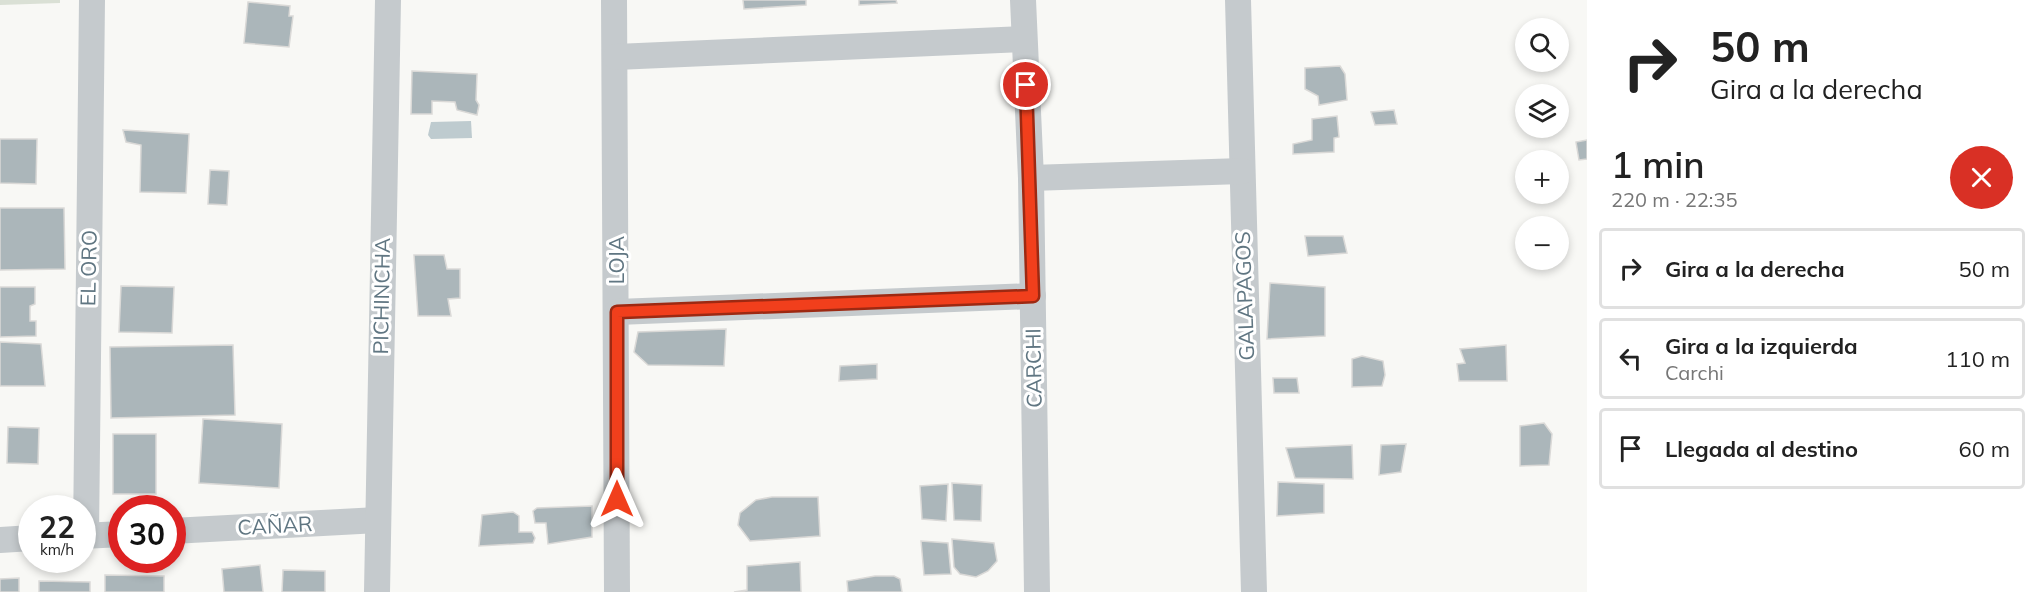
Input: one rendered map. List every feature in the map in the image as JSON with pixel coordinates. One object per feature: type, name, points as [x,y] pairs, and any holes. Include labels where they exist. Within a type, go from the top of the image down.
[{"type":"street","name":"EL ORO","points":[[85,495],[92,0]]},
{"type":"street","name":"PICHINCHA","points":[[377,592],[388,0]]},
{"type":"street","name":"LOJA","points":[[614,0],[617,592]]},
{"type":"street","name":"CARCHI","points":[[1023,0],[1031,178],[1036,592]]},
{"type":"street","name":"GALAPAGOS","points":[[1238,0],[1254,592]]},
{"type":"street","points":[[616,57],[1024,39]]},
{"type":"street","points":[[1031,178],[1242,171]]},
{"type":"street","points":[[617,312],[1033,296]]},
{"type":"street","name":"CAÑAR","points":[[186,530],[378,520]]},
{"type":"street","points":[[0,540],[18,539]]},
{"type":"shaded area","points":[[0,0],[60,0],[60,3],[0,5]]},
{"type":"shaded area","points":[[471,121],[472,138],[431,139],[428,135],[431,122]]},
{"type":"building","points":[[743,0],[806,0],[806,5],[744,9]]},
{"type":"building","points":[[859,0],[896,0],[897,3],[859,5]]},
{"type":"building","points":[[248,2],[290,6],[289,16],[293,16],[289,47],[244,43]]},
{"type":"building","points":[[1340,66],[1345,74],[1347,100],[1319,105],[1318,96],[1305,89],[1305,68]]},
{"type":"building","points":[[412,71],[477,74],[476,100],[479,105],[477,115],[457,110],[455,102],[432,101],[432,114],[411,114]]},
{"type":"building","points":[[1394,110],[1397,124],[1375,125],[1371,112]]},
{"type":"building","points":[[1337,116],[1339,137],[1334,138],[1334,152],[1293,154],[1293,144],[1312,140],[1312,119]]},
{"type":"building","points":[[123,130],[189,134],[186,193],[140,192],[141,145],[126,142]]},
{"type":"building","points":[[0,139],[37,139],[36,184],[0,183]]},
{"type":"building","points":[[1587,140],[1587,159],[1579,160],[1576,142]]},
{"type":"building","points":[[210,170],[229,171],[227,205],[208,204]]},
{"type":"building","points":[[0,208],[64,208],[65,269],[0,270]]},
{"type":"building","points":[[1305,236],[1343,236],[1347,253],[1308,256]]},
{"type":"building","points":[[414,255],[444,255],[447,269],[460,269],[460,298],[448,299],[451,316],[418,316]]},
{"type":"building","points":[[1270,283],[1325,287],[1325,336],[1267,339]]},
{"type":"building","points":[[121,286],[174,287],[172,333],[119,332]]},
{"type":"building","points":[[0,287],[35,287],[35,304],[30,306],[30,321],[36,321],[36,336],[0,337]]},
{"type":"building","points":[[726,329],[724,366],[648,365],[634,352],[638,332]]},
{"type":"building","points":[[0,342],[41,344],[45,386],[0,386]]},
{"type":"building","points":[[233,345],[235,415],[111,418],[110,347]]},
{"type":"building","points":[[1506,345],[1507,381],[1459,381],[1457,364],[1465,363],[1460,349]]},
{"type":"building","points":[[1362,356],[1383,361],[1385,375],[1382,386],[1352,387],[1352,359]]},
{"type":"building","points":[[877,364],[877,379],[839,381],[840,366]]},
{"type":"building","points":[[1273,378],[1297,378],[1299,393],[1274,393]]},
{"type":"building","points":[[203,419],[282,424],[279,488],[199,483]]},
{"type":"building","points":[[1544,423],[1552,434],[1549,465],[1520,466],[1520,426]]},
{"type":"building","points":[[8,427],[39,428],[38,464],[7,463]]},
{"type":"building","points":[[113,434],[156,434],[156,494],[113,494]]},
{"type":"building","points":[[1406,444],[1401,472],[1379,475],[1381,445]]},
{"type":"building","points":[[1352,445],[1353,479],[1295,478],[1286,448]]},
{"type":"building","points":[[1278,482],[1324,484],[1324,513],[1277,516]]},
{"type":"building","points":[[952,483],[982,485],[981,521],[954,520]]},
{"type":"building","points":[[948,484],[946,521],[922,519],[920,486]]},
{"type":"building","points":[[772,497],[818,497],[820,536],[750,541],[738,525],[740,513],[756,500]]},
{"type":"building","points":[[592,506],[592,537],[548,544],[546,523],[535,523],[533,511],[537,508]]},
{"type":"building","points":[[513,512],[519,516],[519,532],[532,532],[535,538],[533,543],[479,546],[482,515]]},
{"type":"building","points":[[952,539],[994,543],[997,561],[988,571],[976,577],[960,574],[954,567]]},
{"type":"building","points":[[921,541],[948,543],[951,574],[924,575]]},
{"type":"building","points":[[800,562],[801,592],[734,592],[747,590],[747,566]]},
{"type":"building","points":[[260,565],[263,592],[224,592],[222,569]]},
{"type":"building","points":[[283,570],[325,571],[325,592],[282,592]]},
{"type":"building","points":[[105,575],[164,576],[164,592],[105,592]]},
{"type":"building","points":[[875,576],[894,576],[900,579],[902,592],[848,592],[847,581]]},
{"type":"building","points":[[19,578],[19,592],[0,592],[0,579]]},
{"type":"building","points":[[39,581],[90,582],[90,592],[39,592]]},
{"type":"route","points":[[617,499],[617,312],[1033,296],[1031,178],[1026,85]]}]
